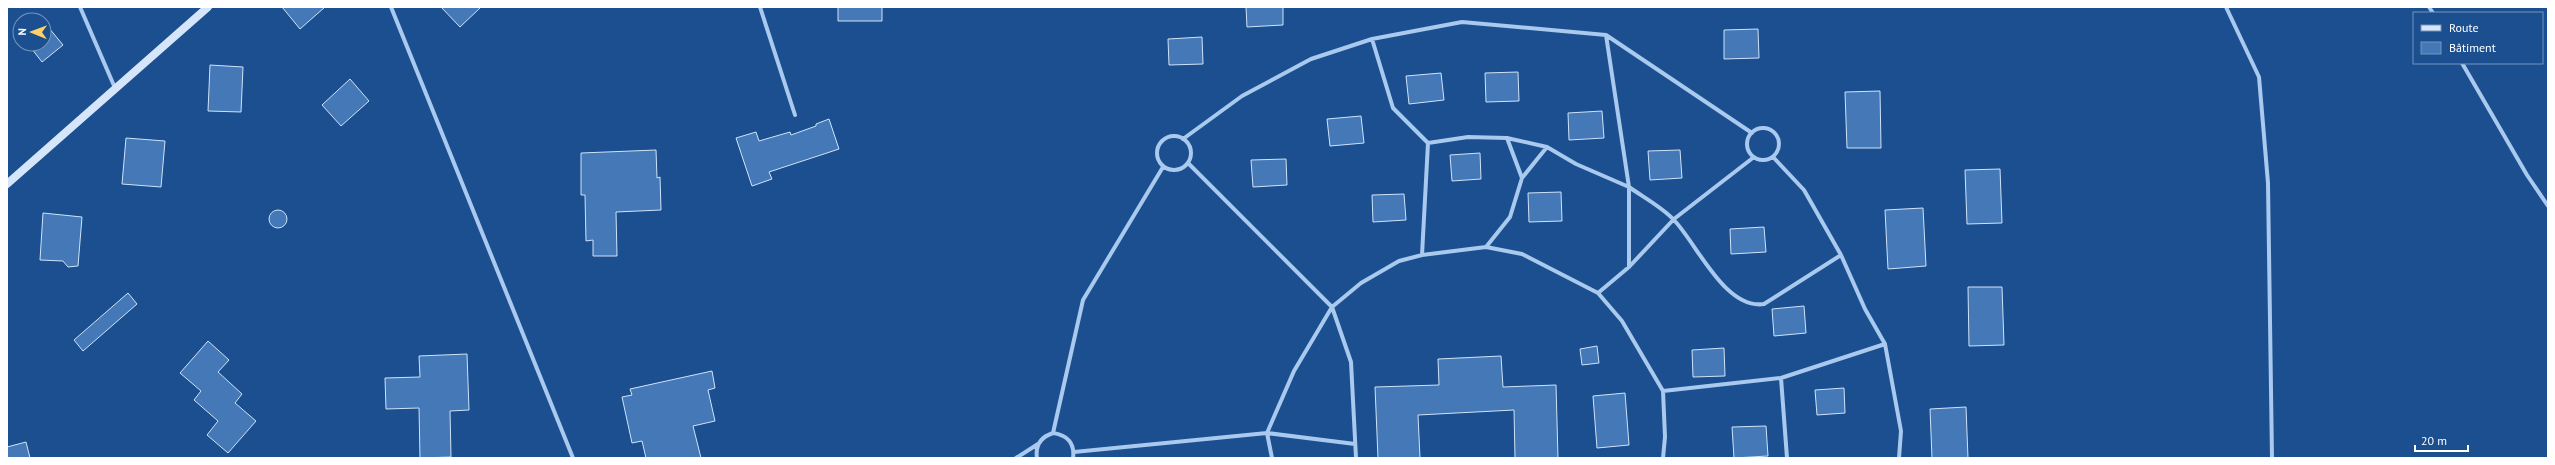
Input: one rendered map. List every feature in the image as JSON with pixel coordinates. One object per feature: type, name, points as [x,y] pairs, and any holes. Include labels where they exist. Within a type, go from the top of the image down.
[{"type":"street","points":[[80,7],[115,88]]},
{"type":"street","points":[[7,184],[208,7]]},
{"type":"street","points":[[391,7],[573,458]]},
{"type":"street","points":[[760,7],[795,115]]},
{"type":"street","points":[[2226,7],[2259,77],[2268,183],[2272,458]]},
{"type":"street","points":[[1183,139],[1242,96],[1312,59],[1372,39],[1462,22],[1606,34],[1752,133]]},
{"type":"street","points":[[1606,34],[1629,187],[1629,267]]},
{"type":"street","points":[[1372,39],[1393,108],[1428,143],[1422,255]]},
{"type":"street","points":[[2463,64],[2527,175],[2548,206]]},
{"type":"street","points":[[1766,128],[1775,133],[1779,142],[1777,153],[1773,157],[1763,160],[1754,157],[1748,142],[1752,133],[1766,128]]},
{"type":"street","points":[[1172,136],[1183,139],[1190,148],[1190,158],[1188,164],[1184,168],[1174,171],[1163,167],[1160,163],[1157,151],[1162,141],[1172,136]]},
{"type":"street","points":[[1428,143],[1468,137],[1507,138],[1547,147],[1576,164],[1629,187],[1674,219],[1716,278],[1742,301],[1753,306],[1764,304],[1842,255]]},
{"type":"street","points":[[1507,138],[1522,178]]},
{"type":"street","points":[[1486,247],[1510,217],[1522,178],[1547,147]]},
{"type":"street","points":[[1598,293],[1629,267],[1674,219],[1754,157]]},
{"type":"street","points":[[1773,157],[1804,190],[1842,255],[1865,309],[1885,344],[1901,431],[1899,458]]},
{"type":"street","points":[[1188,164],[1332,307],[1351,362],[1356,458]]},
{"type":"street","points":[[1053,433],[1083,300],[1163,167]]},
{"type":"street","points":[[1272,458],[1267,433],[1294,371],[1332,307],[1361,283],[1399,261],[1422,255],[1486,247],[1522,254],[1598,293],[1622,321],[1663,391],[1665,438],[1663,458]]},
{"type":"street","points":[[1663,391],[1781,378],[1885,344]]},
{"type":"street","points":[[1781,378],[1787,458]]},
{"type":"street","points":[[1016,458],[1038,444],[1041,439],[1053,433],[1066,436],[1073,447],[1073,458]]},
{"type":"street","points":[[1074,452],[1267,433],[1356,444]]},
{"type":"street","points":[[1037,458],[1038,444]]},
{"type":"building","points":[[282,7],[325,7],[300,29]]},
{"type":"building","points":[[441,7],[481,7],[460,27]]},
{"type":"building","points":[[838,7],[882,7],[882,21],[838,21]]},
{"type":"building","points":[[1246,7],[1283,7],[1283,25],[1247,27]]},
{"type":"building","points":[[1758,29],[1759,58],[1724,59],[1724,30]]},
{"type":"building","points":[[52,32],[63,45],[42,62],[34,52],[52,52]]},
{"type":"building","points":[[1202,37],[1203,64],[1169,65],[1168,39]]},
{"type":"building","points":[[210,65],[243,67],[241,112],[208,111]]},
{"type":"building","points":[[1518,72],[1519,101],[1486,102],[1485,73]]},
{"type":"building","points":[[1441,73],[1444,100],[1409,104],[1406,76]]},
{"type":"building","points":[[350,79],[369,101],[341,126],[322,105]]},
{"type":"building","points":[[1880,91],[1881,148],[1847,148],[1845,92]]},
{"type":"building","points":[[1602,111],[1604,138],[1569,140],[1568,113]]},
{"type":"building","points":[[1361,116],[1364,143],[1330,146],[1327,119]]},
{"type":"building","points":[[829,119],[839,149],[769,172],[772,179],[752,186],[736,138],[756,132],[759,141],[790,132],[791,135],[816,126],[816,124]]},
{"type":"building","points":[[126,138],[165,141],[161,187],[122,184]]},
{"type":"building","points":[[656,150],[657,178],[660,177],[661,210],[616,212],[617,256],[593,256],[593,240],[586,241],[585,195],[581,195],[581,153]]},
{"type":"building","points":[[1680,150],[1682,178],[1650,180],[1648,151]]},
{"type":"building","points":[[1480,153],[1481,179],[1452,181],[1450,155]]},
{"type":"building","points":[[1286,159],[1287,185],[1253,187],[1251,160]]},
{"type":"building","points":[[2000,169],[2002,223],[1967,224],[1965,170]]},
{"type":"building","points":[[1561,192],[1562,221],[1529,222],[1528,193]]},
{"type":"building","points":[[1404,194],[1406,220],[1373,222],[1372,195]]},
{"type":"building","points":[[1923,208],[1926,266],[1888,269],[1885,210]]},
{"type":"building","points":[[274,210],[282,210],[287,215],[285,226],[282,228],[274,228],[269,223],[269,215]]},
{"type":"building","points":[[43,213],[82,217],[78,266],[68,267],[63,261],[40,260]]},
{"type":"building","points":[[1764,227],[1766,252],[1731,254],[1730,229]]},
{"type":"building","points":[[1968,287],[2002,287],[2004,345],[1969,346]]},
{"type":"building","points":[[128,293],[137,304],[83,351],[74,340]]},
{"type":"building","points":[[1804,306],[1806,333],[1774,336],[1772,309]]},
{"type":"building","points":[[208,341],[229,360],[218,372],[242,394],[235,403],[256,421],[228,453],[207,435],[218,421],[194,400],[201,391],[180,373]]},
{"type":"building","points":[[1597,346],[1599,363],[1582,365],[1580,349]]},
{"type":"building","points":[[1724,348],[1725,376],[1693,377],[1692,350]]},
{"type":"building","points":[[467,354],[469,410],[450,411],[451,457],[420,458],[419,408],[386,409],[385,378],[420,377],[419,356]]},
{"type":"building","points":[[1501,356],[1503,387],[1556,385],[1558,458],[1515,458],[1514,410],[1418,415],[1420,458],[1378,458],[1375,387],[1439,385],[1438,359]]},
{"type":"building","points":[[712,371],[715,388],[708,390],[715,421],[693,426],[701,458],[646,458],[642,441],[632,443],[622,397],[632,395],[630,389]]},
{"type":"building","points":[[1844,388],[1845,413],[1817,415],[1815,390]]},
{"type":"building","points":[[1625,393],[1629,445],[1597,448],[1593,396]]},
{"type":"building","points":[[1966,407],[1968,458],[1932,458],[1930,409]]},
{"type":"building","points":[[1766,426],[1768,456],[1734,458],[1732,427]]},
{"type":"building","points":[[26,442],[30,458],[7,458],[7,447]]}]
